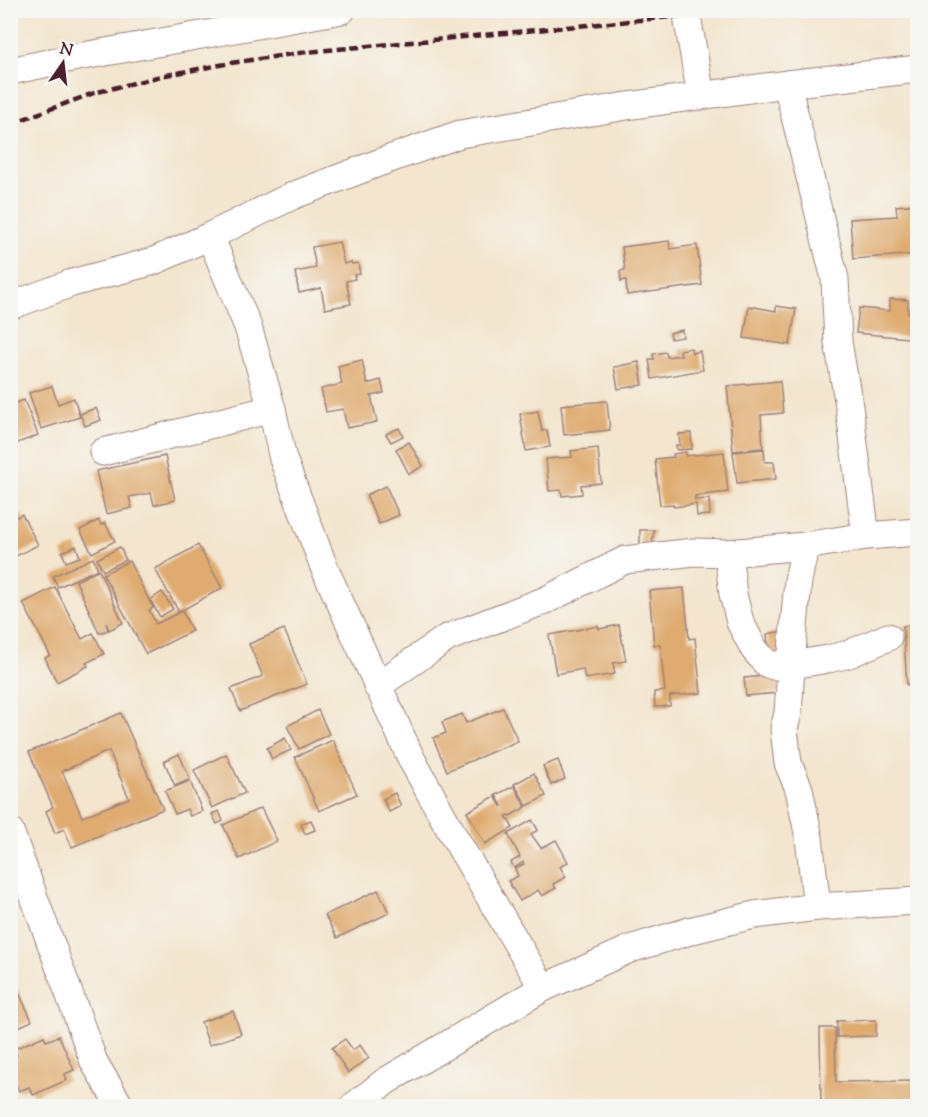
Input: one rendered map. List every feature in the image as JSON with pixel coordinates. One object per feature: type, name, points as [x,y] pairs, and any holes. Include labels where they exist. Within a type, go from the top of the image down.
[{"type":"street","points":[[10,71],[342,10]]},
{"type":"street","points":[[686,10],[701,96]]},
{"type":"street","points":[[10,306],[72,283],[154,261],[292,196],[460,134],[574,114],[787,84],[918,69]]},
{"type":"street","points":[[787,84],[835,279],[838,342],[866,536]]},
{"type":"street","points":[[210,236],[248,327],[272,409],[283,459],[324,567],[411,758],[543,988]]},
{"type":"street","points":[[103,452],[272,409]]},
{"type":"street","points":[[377,686],[447,638],[546,600],[625,560],[694,552],[728,553],[805,546],[866,536],[918,532]]},
{"type":"street","points":[[805,546],[798,581],[788,713],[784,729],[788,763],[799,789],[813,866],[817,907]]},
{"type":"street","points":[[728,553],[733,594],[740,622],[754,649],[766,663],[773,666],[786,663],[792,665],[849,654],[888,637]]},
{"type":"street","points":[[10,831],[94,1062],[120,1107]]},
{"type":"street","points":[[354,1107],[386,1082],[543,988],[630,949],[754,915],[817,907],[918,901]]},
{"type":"building","points":[[918,204],[918,254],[853,259],[850,219],[897,216],[896,206]]},
{"type":"building","points":[[669,241],[670,249],[697,245],[702,285],[627,295],[626,280],[621,281],[620,271],[625,270],[622,247]]},
{"type":"building","points":[[339,242],[344,264],[358,263],[360,274],[354,275],[355,279],[346,281],[351,304],[325,309],[321,288],[299,293],[295,272],[316,268],[312,247]]},
{"type":"building","points":[[890,299],[908,300],[908,313],[918,314],[918,339],[856,333],[859,308],[890,311]]},
{"type":"building","points":[[749,306],[776,311],[776,306],[796,309],[790,345],[744,338]]},
{"type":"building","points":[[682,330],[683,337],[671,339],[670,333]]},
{"type":"building","points":[[691,348],[692,353],[700,351],[703,370],[652,379],[649,359],[654,359],[653,354],[666,352],[667,357],[681,355],[680,350]]},
{"type":"building","points":[[362,360],[367,384],[381,380],[384,393],[371,396],[377,422],[347,428],[343,409],[326,412],[321,389],[342,384],[338,366]]},
{"type":"building","points":[[639,362],[643,385],[618,389],[614,367]]},
{"type":"building","points":[[780,381],[783,413],[761,415],[763,448],[733,451],[727,386]]},
{"type":"building","points":[[52,386],[58,404],[74,398],[80,417],[41,429],[29,393]]},
{"type":"building","points":[[24,400],[38,435],[10,446],[10,405]]},
{"type":"building","points":[[607,401],[610,430],[564,435],[561,405]]},
{"type":"building","points":[[96,408],[101,420],[85,426],[80,414]]},
{"type":"building","points":[[538,411],[542,431],[547,430],[550,447],[526,451],[520,414]]},
{"type":"building","points":[[399,428],[403,436],[391,442],[386,434]]},
{"type":"building","points":[[691,433],[692,449],[677,450],[676,445],[680,445],[679,434]]},
{"type":"building","points":[[409,442],[423,466],[409,474],[396,449]]},
{"type":"building","points":[[598,448],[601,483],[581,485],[582,494],[562,496],[561,490],[549,491],[546,459],[572,457],[571,451]]},
{"type":"building","points":[[764,449],[765,462],[774,462],[776,479],[737,483],[733,452]]},
{"type":"building","points":[[686,452],[686,456],[724,452],[728,492],[695,496],[695,500],[709,499],[710,515],[697,516],[696,504],[674,507],[673,504],[660,505],[655,459],[674,457],[673,454]]},
{"type":"building","points":[[165,456],[175,500],[154,505],[151,493],[129,497],[132,508],[106,514],[96,471]]},
{"type":"building","points":[[386,486],[399,515],[379,524],[366,495]]},
{"type":"building","points":[[22,514],[38,545],[10,559],[10,521]]},
{"type":"building","points":[[99,520],[101,525],[105,523],[115,541],[92,553],[80,530]]},
{"type":"building","points":[[640,530],[654,530],[652,544],[640,544]]},
{"type":"building","points":[[198,545],[222,588],[179,612],[155,569]]},
{"type":"building","points":[[76,546],[80,557],[66,562],[62,552]]},
{"type":"building","points":[[120,547],[126,560],[103,571],[97,559]]},
{"type":"building","points":[[93,558],[98,569],[58,587],[53,576]]},
{"type":"building","points":[[129,561],[153,608],[149,610],[156,624],[182,611],[192,631],[146,654],[103,574]]},
{"type":"building","points":[[99,570],[123,623],[109,630],[106,623],[108,630],[99,633],[76,581]]},
{"type":"building","points":[[914,574],[918,574],[918,592],[916,592]]},
{"type":"building","points":[[55,587],[82,639],[93,633],[104,654],[86,663],[88,666],[57,682],[45,658],[50,655],[23,603]]},
{"type":"building","points":[[684,588],[689,639],[695,638],[701,693],[670,696],[670,706],[655,707],[654,692],[665,691],[660,645],[654,645],[649,591]]},
{"type":"building","points":[[162,592],[173,609],[160,617],[150,600]]},
{"type":"building","points":[[619,625],[626,661],[613,663],[615,674],[585,679],[583,669],[556,674],[549,635],[598,626],[599,629]]},
{"type":"building","points":[[918,625],[918,684],[907,685],[903,626]]},
{"type":"building","points":[[284,629],[307,684],[240,711],[231,689],[263,676],[249,644]]},
{"type":"building","points":[[783,631],[786,657],[766,661],[764,645],[768,644],[767,634]]},
{"type":"building","points":[[785,674],[787,692],[746,696],[744,678]]},
{"type":"building","points":[[503,708],[518,741],[447,771],[433,738],[446,733],[442,722],[462,714],[466,723]]},
{"type":"building","points":[[318,710],[329,734],[299,749],[287,726]]},
{"type":"building","points":[[121,713],[163,809],[72,847],[64,829],[55,833],[46,811],[53,807],[29,752]],"holes":[[[109,751],[129,798],[82,817],[62,771]]]},
{"type":"building","points":[[285,738],[291,750],[272,759],[267,748]]},
{"type":"building","points":[[333,740],[357,794],[319,811],[295,757]]},
{"type":"building","points":[[179,754],[190,779],[175,786],[164,761]]},
{"type":"building","points":[[226,754],[245,793],[212,808],[194,770]]},
{"type":"building","points":[[558,760],[565,779],[551,785],[543,766]]},
{"type":"building","points":[[534,773],[546,796],[527,806],[514,784]]},
{"type":"building","points":[[190,781],[202,811],[190,816],[187,809],[175,814],[165,791]]},
{"type":"building","points":[[514,786],[526,807],[506,816],[513,828],[485,844],[467,812],[495,796],[502,806],[496,795]]},
{"type":"building","points":[[395,793],[401,806],[389,812],[383,799]]},
{"type":"building","points":[[261,808],[277,841],[239,859],[223,825]]},
{"type":"building","points":[[219,811],[223,821],[217,824],[212,814]]},
{"type":"building","points":[[311,820],[315,830],[305,834],[301,824]]},
{"type":"building","points":[[532,820],[538,830],[531,834],[541,848],[556,840],[568,862],[560,867],[566,877],[553,884],[556,888],[542,896],[538,890],[520,901],[508,881],[518,876],[515,869],[524,864],[523,862],[514,868],[511,862],[520,857],[508,834]]},
{"type":"building","points":[[378,890],[389,913],[337,938],[325,915]]},
{"type":"building","points":[[15,984],[32,1021],[10,1031],[10,986]]},
{"type":"building","points":[[233,1011],[241,1034],[209,1045],[201,1022]]},
{"type":"building","points":[[876,1020],[876,1036],[837,1037],[837,1021]]},
{"type":"building","points":[[820,1028],[835,1028],[836,1082],[918,1081],[918,1106],[821,1106]]},
{"type":"building","points":[[44,1036],[46,1041],[59,1036],[74,1070],[65,1074],[67,1080],[33,1095],[29,1087],[19,1091],[10,1073],[10,1058],[17,1055],[14,1049]]},
{"type":"building","points":[[345,1039],[353,1050],[360,1045],[369,1058],[348,1073],[332,1048]]},
{"type":"railway","points":[[10,124],[94,93],[161,76],[231,63],[307,52],[744,10]]}]
